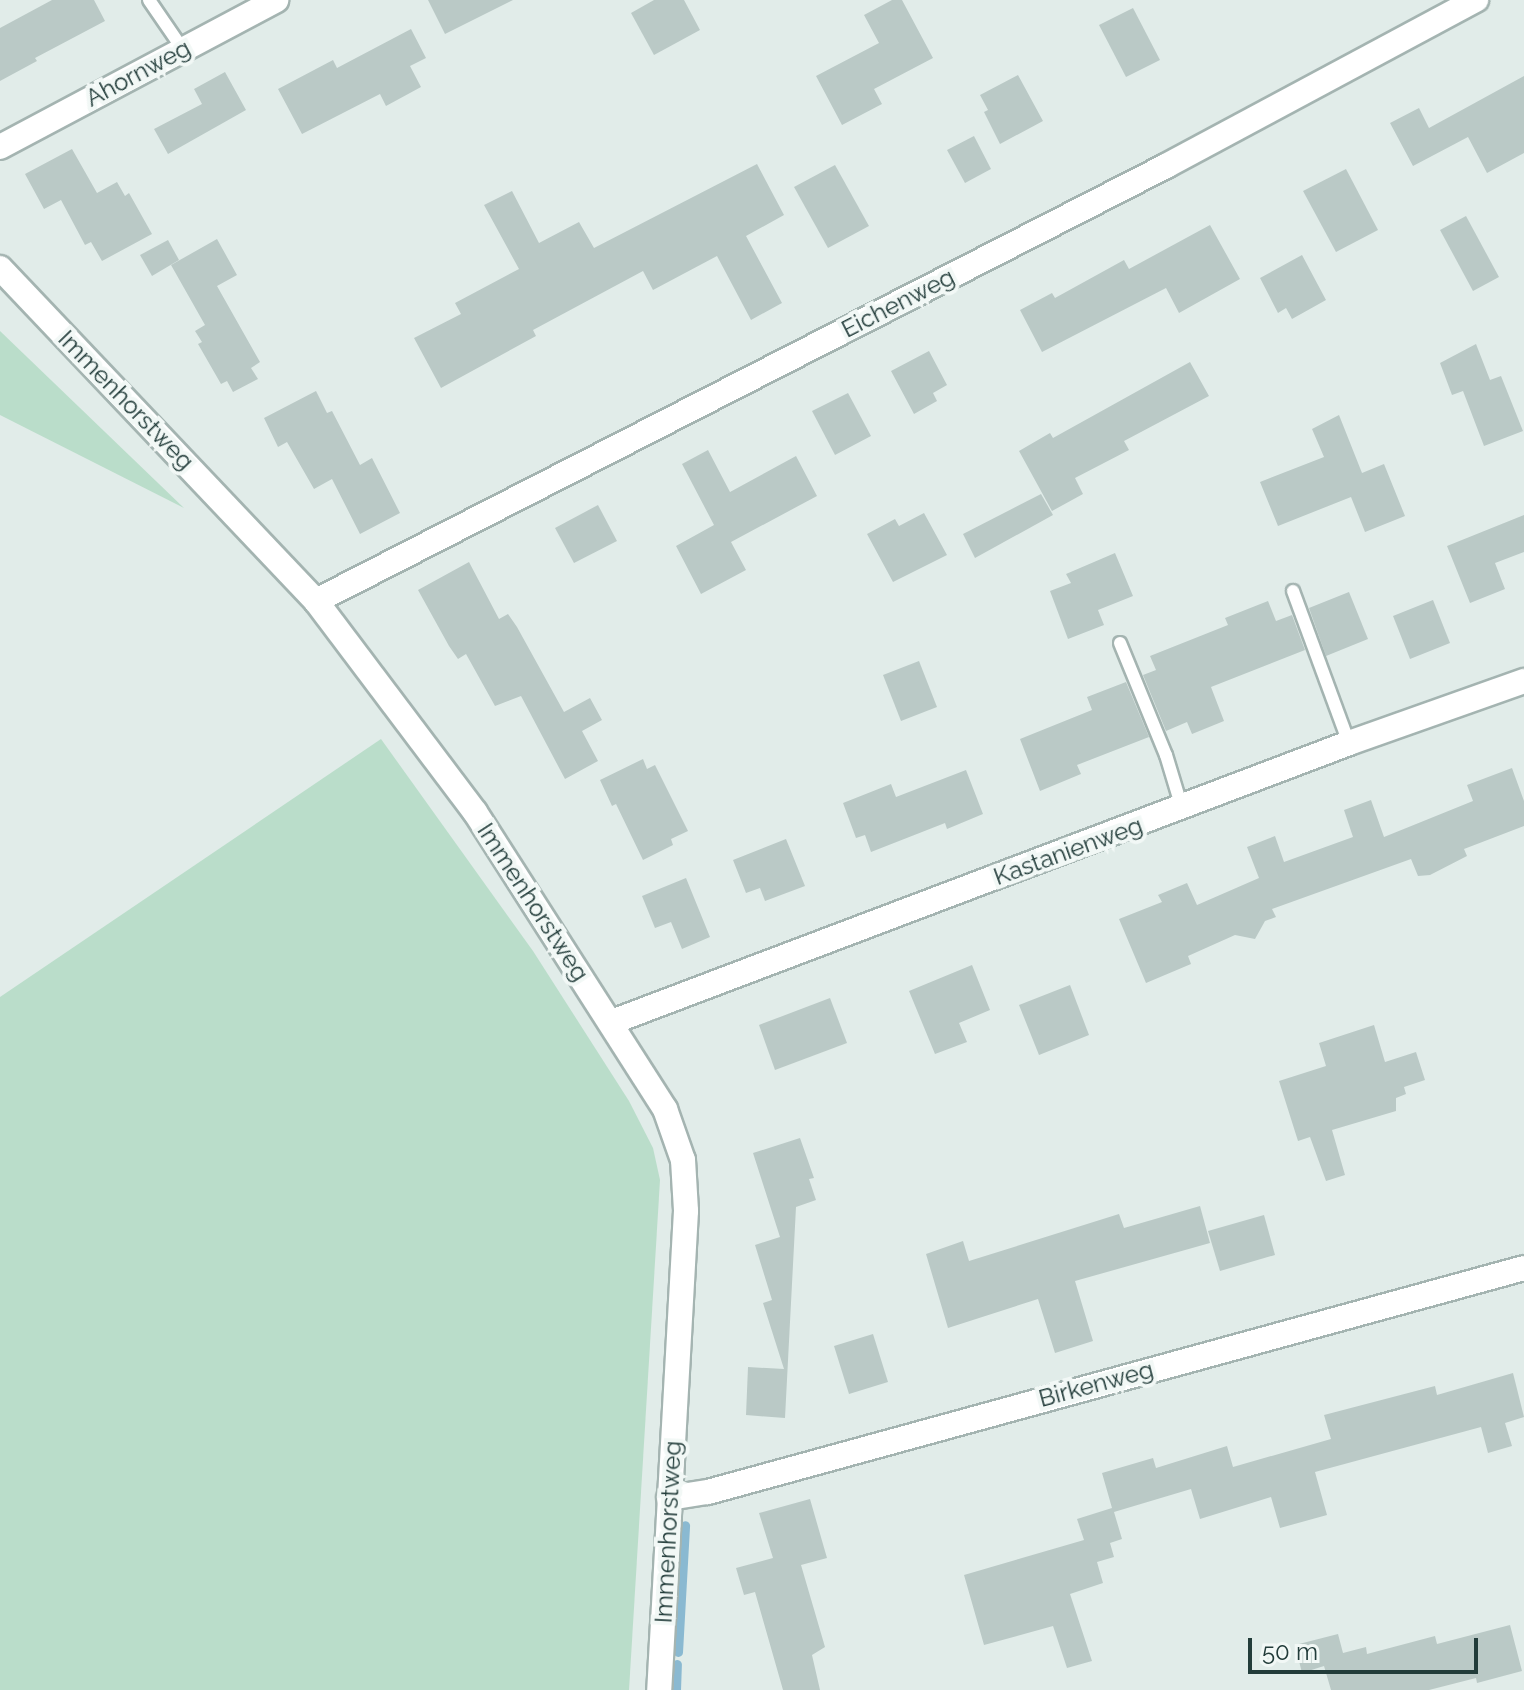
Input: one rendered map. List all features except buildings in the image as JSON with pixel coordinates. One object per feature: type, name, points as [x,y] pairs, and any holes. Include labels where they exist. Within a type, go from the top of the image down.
[{"type":"street","name":"Ahornweg","points":[[0,147],[276,0]]},
{"type":"street","name":"Eichenweg","points":[[316,601],[1166,166],[1476,0]]},
{"type":"street","name":"Immenhorstweg","points":[[0,268],[316,601],[475,812],[665,1109],[683,1160],[686,1211],[659,1690]]},
{"type":"street","name":"Kastanienweg","points":[[612,1022],[1349,743],[1524,681]]},
{"type":"street","name":"Birkenweg","points":[[669,1498],[708,1492],[1524,1268]]},
{"type":"lane","points":[[149,0],[182,48]]},
{"type":"lane","points":[[1293,591],[1349,743]]},
{"type":"lane","points":[[1120,643],[1166,755],[1182,808]]},
{"type":"green space","points":[[0,331],[184,508],[0,415]]},
{"type":"green space","points":[[381,739],[533,951],[629,1101],[653,1148],[660,1180],[629,1690],[0,1690],[0,997]]},
{"type":"waterway","points":[[678,1652],[685,1525]]},
{"type":"waterway","points":[[676,1690],[677,1664]]}]
